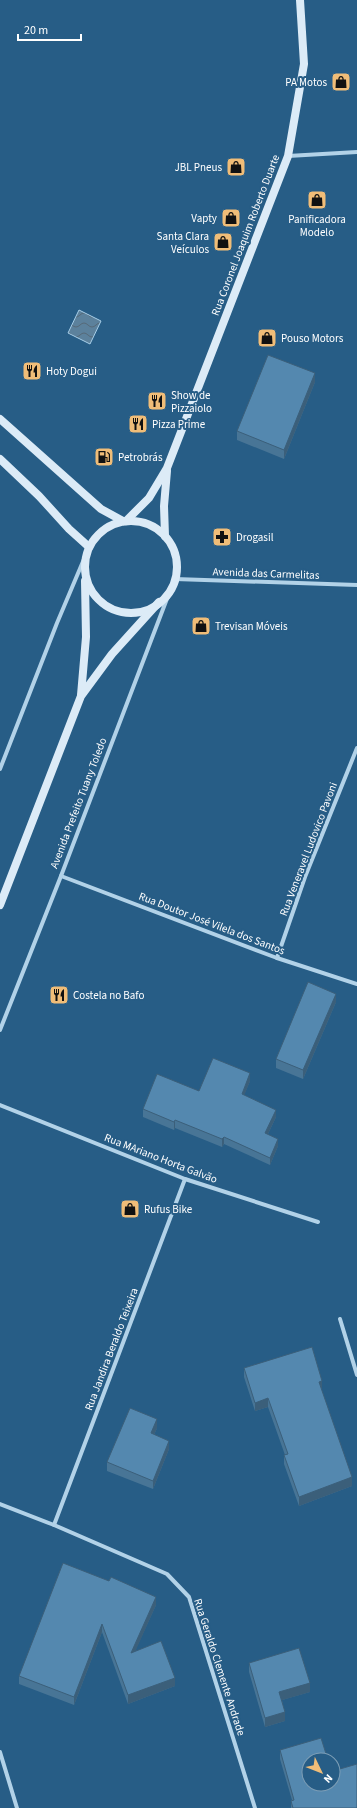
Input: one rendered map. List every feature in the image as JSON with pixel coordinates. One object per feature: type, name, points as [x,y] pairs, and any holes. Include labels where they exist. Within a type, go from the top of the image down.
[{"type":"main road","name":"Rua Coronel Joaquim Roberto Duarte","points":[[125,521],[149,498],[168,468],[288,156],[304,64],[300,0]]},
{"type":"main road","points":[[0,419],[101,509],[125,521],[148,524],[157,529],[165,536],[172,546],[176,568],[174,581],[168,593],[112,654],[81,696],[0,905]]},
{"type":"main road","points":[[0,459],[39,496],[88,550]]},
{"type":"main road","name":"Rua Coronel Joaquim Roberto Duarte","points":[[165,536],[164,506],[168,468]]},
{"type":"main road","points":[[81,696],[86,637],[85,572],[88,550],[103,530],[112,524],[125,521]]},
{"type":"main road","points":[[85,572],[88,584],[94,594],[102,603],[113,609],[125,612],[137,612],[149,608],[159,602]]},
{"type":"street","points":[[288,156],[357,152]]},
{"type":"street","points":[[0,769],[57,623],[88,550]]},
{"type":"street","name":"Avenida das Carmelitas","points":[[174,581],[357,585]]},
{"type":"street","name":"Avenida Prefeito Tuany Toledo","points":[[0,1030],[61,876],[174,581]]},
{"type":"street","name":"Rua Veneravel Ludovico Pavoni","points":[[277,958],[305,877],[357,748]]},
{"type":"street","name":"Rua Doutor José Vilela dos Santos","points":[[61,876],[277,958],[357,984]]},
{"type":"street","name":"Rua MAriano Horta Galvão","points":[[0,1105],[185,1179],[318,1222]]},
{"type":"street","name":"Rua Jandira Beraldo Teixeira","points":[[54,1525],[185,1179]]},
{"type":"street","points":[[340,1319],[357,1375]]},
{"type":"street","name":"Rua Geraldo Clemente Andrade","points":[[0,1504],[54,1525],[167,1574],[189,1597],[255,1808]]},
{"type":"street","points":[[0,1752],[17,1808]]},
{"type":"water","points":[[79,310],[101,321],[90,344],[68,333]]},
{"type":"building","points":[[268,355],[315,373],[284,450],[237,431]]},
{"type":"building","points":[[308,982],[336,994],[303,1070],[276,1059]]},
{"type":"building","points":[[213,1058],[250,1073],[242,1094],[276,1110],[265,1133],[278,1139],[270,1158],[224,1137],[222,1139],[143,1109],[157,1074],[199,1091]]},
{"type":"building","points":[[312,1347],[322,1381],[319,1382],[352,1477],[299,1497],[284,1455],[288,1454],[268,1398],[255,1403],[244,1368]]},
{"type":"building","points":[[130,1408],[157,1419],[151,1433],[169,1441],[153,1481],[107,1462]]},
{"type":"building","points":[[63,1563],[109,1581],[111,1577],[156,1597],[131,1653],[161,1641],[175,1678],[128,1695],[102,1624],[74,1697],[19,1676]]},
{"type":"building","points":[[299,1648],[310,1683],[279,1692],[285,1712],[265,1718],[249,1663]]},
{"type":"building","points":[[321,1738],[325,1752],[301,1752],[301,1792],[341,1792],[341,1769],[357,1764],[357,1808],[293,1808],[291,1801],[294,1800],[280,1750]]},
{"type":"place","name":"PA Motos","points":[[341,82]]},
{"type":"place","name":"JBL Pneus","points":[[236,167]]},
{"type":"place","name":"Panificadora Modelo","points":[[317,200]]},
{"type":"place","name":"Vapty","points":[[231,218]]},
{"type":"place","name":"Santa Clara Veículos","points":[[223,242]]},
{"type":"place","name":"Pouso Motors","points":[[267,338]]},
{"type":"place","name":"Hoty Dogui","points":[[32,371]]},
{"type":"place","name":"Show de Pizzaiolo","points":[[157,401]]},
{"type":"place","name":"Pizza Prime","points":[[138,424]]},
{"type":"place","name":"Petrobrás","points":[[104,457]]},
{"type":"place","name":"Drogasil","points":[[222,537]]},
{"type":"place","name":"Trevisan Móveis","points":[[201,626]]},
{"type":"place","name":"Costela no Bafo","points":[[59,995]]},
{"type":"place","name":"Rufus Bike","points":[[130,1209]]}]
